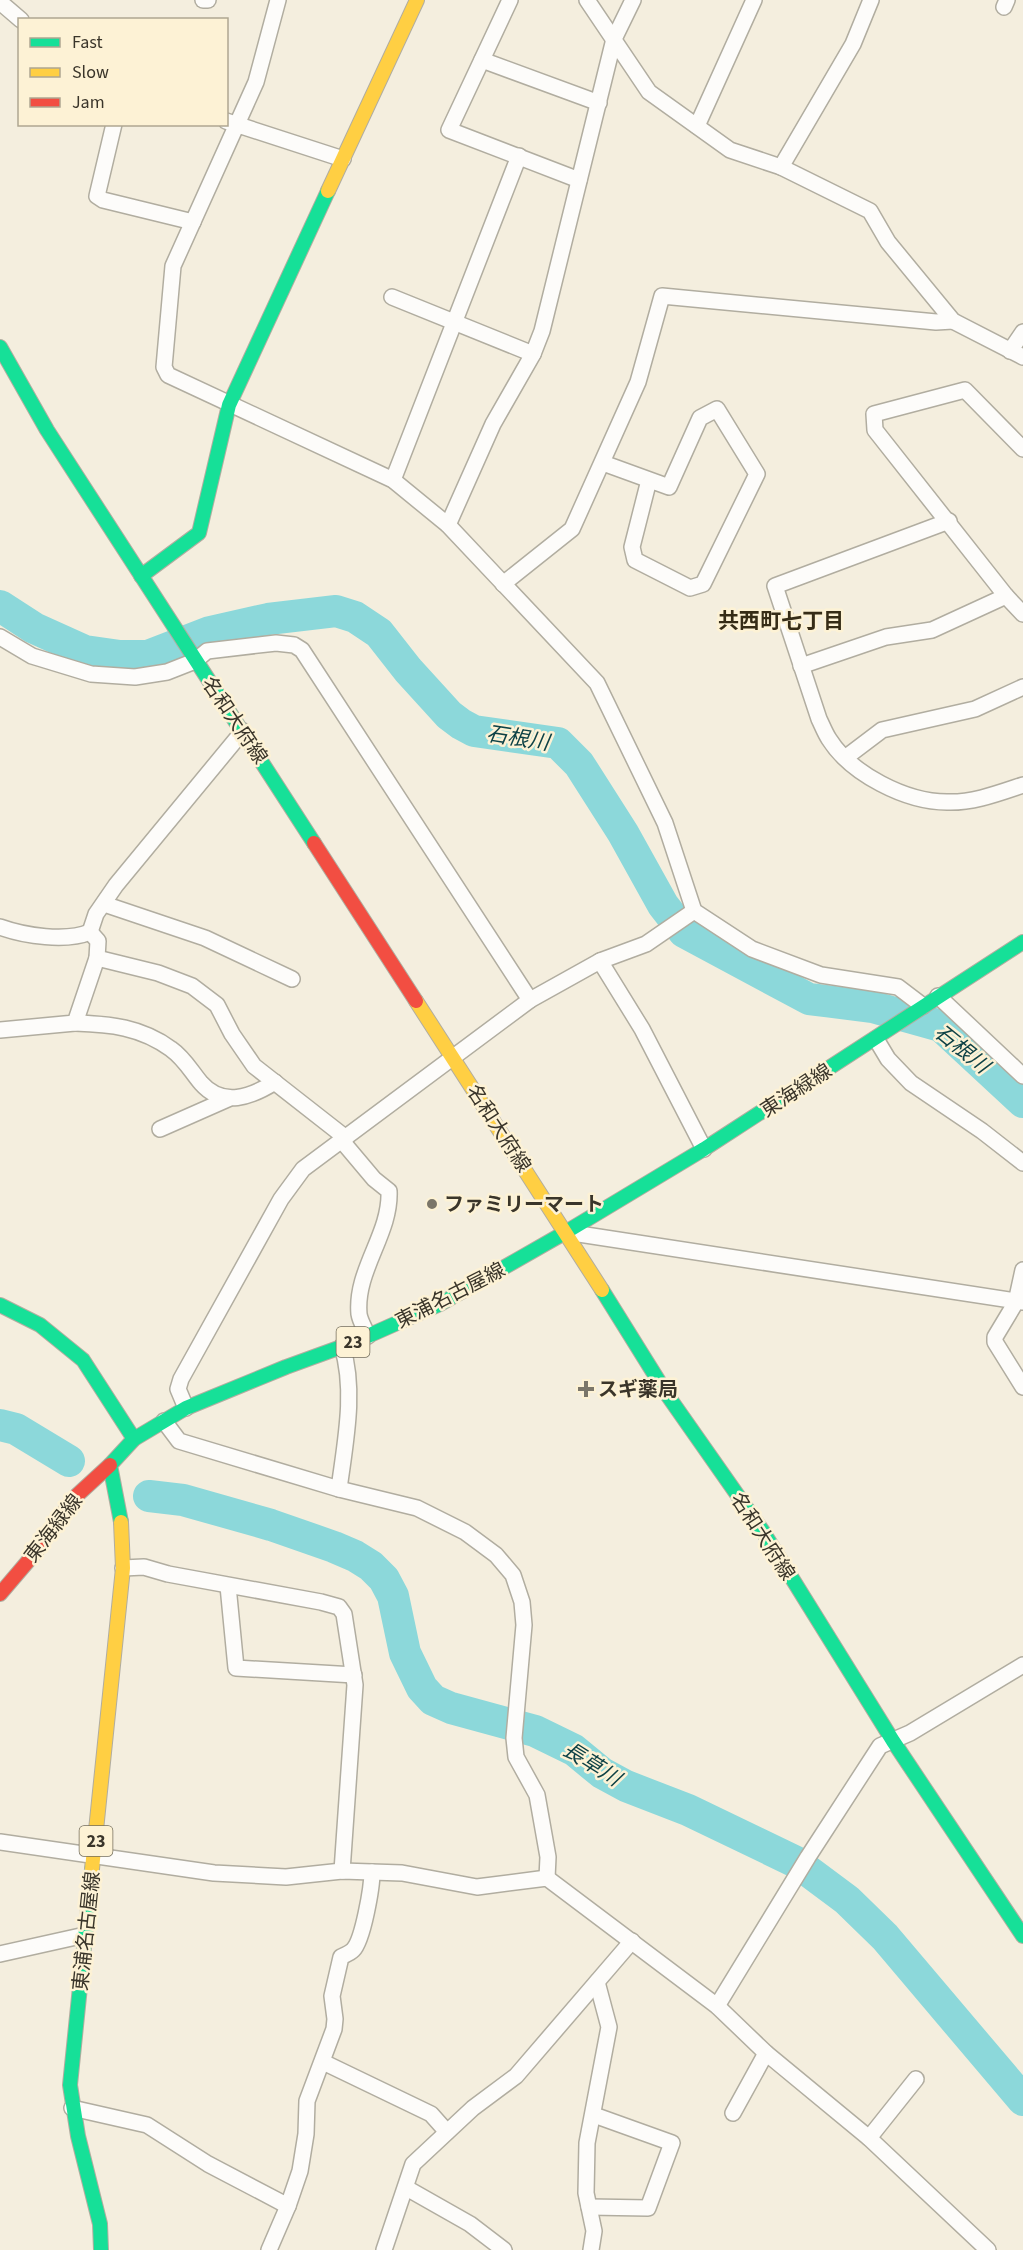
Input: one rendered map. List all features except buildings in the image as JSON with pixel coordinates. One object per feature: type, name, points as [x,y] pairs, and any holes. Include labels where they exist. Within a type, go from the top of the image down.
[{"type":"main road","points":[[141,576],[199,533],[229,405],[417,0]]},
{"type":"main road","name":"名和大府線","points":[[0,347],[47,430],[566,1232],[668,1396],[762,1530],[893,1741],[1023,1936]]},
{"type":"main road","name":"東海緑線","points":[[566,1232],[704,1149],[1023,942]]},
{"type":"main road","name":"東浦名古屋線","points":[[101,2250],[100,2224],[83,2162],[72,2108],[70,2085],[123,1568],[123,1528],[119,1499],[110,1465],[134,1439],[186,1408],[286,1366],[368,1336],[440,1304],[566,1232]]},
{"type":"main road","points":[[0,1305],[40,1325],[83,1360],[134,1439]]},
{"type":"main road","name":"東海緑線","points":[[0,1594],[35,1553],[74,1498],[110,1465]]},
{"type":"street","points":[[203,0],[208,0]]},
{"type":"street","points":[[278,0],[256,82],[232,123],[173,266],[164,367],[168,375],[393,480],[448,525],[597,683],[664,823],[694,912],[752,949],[821,975],[898,987],[922,1006]]},
{"type":"street","points":[[510,0],[449,130],[579,180]]},
{"type":"street","points":[[587,0],[649,92],[730,150],[781,167],[870,211],[888,242],[953,321],[1016,354],[1023,332]]},
{"type":"street","points":[[448,525],[493,424],[534,354],[542,331],[614,39],[633,0]]},
{"type":"street","points":[[697,126],[754,0]]},
{"type":"street","points":[[781,167],[853,44],[871,0]]},
{"type":"street","points":[[0,2],[19,18]]},
{"type":"street","points":[[482,60],[598,103]]},
{"type":"street","points":[[232,123],[343,159]]},
{"type":"street","points":[[114,126],[97,196],[103,200],[193,222]]},
{"type":"street","points":[[393,480],[519,156]]},
{"type":"street","points":[[503,584],[572,529],[638,382],[662,296],[936,322],[953,321]]},
{"type":"street","points":[[392,297],[534,354]]},
{"type":"street","points":[[1023,449],[965,390],[874,414],[875,429],[949,520],[1006,596],[1023,614]]},
{"type":"street","points":[[603,463],[669,487],[700,418],[717,409],[757,474],[703,584],[690,588],[635,560],[632,547],[649,480]]},
{"type":"street","points":[[949,520],[775,586],[828,738],[845,758],[864,774],[914,798],[946,802],[973,801],[1023,786]]},
{"type":"street","points":[[801,666],[886,637],[932,630],[1006,596]]},
{"type":"street","points":[[0,637],[32,656],[90,674],[135,677],[167,672],[192,656],[207,651],[276,643],[294,645],[302,650],[530,1000]]},
{"type":"street","points":[[845,758],[882,730],[975,710],[1023,687]]},
{"type":"street","points":[[0,927],[21,935],[79,937],[90,932],[96,914],[116,885],[243,731]]},
{"type":"street","points":[[105,904],[205,938],[292,980]]},
{"type":"street","points":[[186,1408],[178,1389],[181,1379],[281,1199],[303,1169],[530,1000],[600,961],[646,944],[694,912]]},
{"type":"street","points":[[75,1023],[97,958],[98,941],[90,932]]},
{"type":"street","points":[[97,958],[158,973],[192,986],[218,1005],[248,1059],[344,1139],[374,1179],[389,1191],[388,1210],[360,1287],[359,1316],[368,1336]]},
{"type":"street","points":[[600,961],[642,1029],[704,1149]]},
{"type":"street","points":[[938,996],[1023,1077]]},
{"type":"street","points":[[0,1030],[75,1023],[134,1029],[181,1057],[207,1089],[228,1099]]},
{"type":"street","points":[[882,1035],[888,1059],[911,1083],[982,1131],[1023,1163]]},
{"type":"street","points":[[160,1129],[228,1099],[248,1096],[275,1082]]},
{"type":"street","points":[[566,1232],[1020,1302]]},
{"type":"street","points":[[1023,1270],[1020,1302],[995,1337],[995,1342],[1023,1387]]},
{"type":"street","points":[[339,1489],[348,1388],[348,1366],[342,1346]]},
{"type":"street","points":[[164,1421],[179,1441],[339,1489],[417,1508],[465,1532],[496,1555],[513,1575],[522,1602],[524,1625],[514,1738],[516,1757],[537,1795],[548,1857],[548,1878]]},
{"type":"street","points":[[123,1568],[144,1567],[168,1574],[339,1607],[344,1614],[355,1684],[342,1871]]},
{"type":"street","points":[[228,1586],[236,1668],[354,1676]]},
{"type":"street","points":[[717,2006],[796,1876],[880,1746],[910,1733],[1023,1665]]},
{"type":"street","points":[[0,1842],[214,1873],[286,1877],[342,1871],[402,1873],[477,1887],[548,1878],[717,2006],[766,2053],[869,2138],[988,2250]]},
{"type":"street","points":[[269,2250],[300,2171],[306,2134],[307,2101],[334,2029],[332,1996],[341,1957],[354,1949],[360,1937],[372,1886],[372,1872]]},
{"type":"street","points":[[0,1954],[86,1935]]},
{"type":"street","points":[[384,2250],[412,2164],[472,2108],[516,2076],[632,1941]]},
{"type":"street","points":[[591,2250],[594,2231],[586,2193],[587,2143],[609,2027],[597,1982]]},
{"type":"street","points":[[733,2113],[766,2053]]},
{"type":"street","points":[[323,2062],[431,2114],[447,2132]]},
{"type":"street","points":[[869,2138],[916,2079]]},
{"type":"street","points":[[72,2108],[147,2125],[208,2164],[288,2206]]},
{"type":"street","points":[[589,2207],[648,2208],[672,2143],[594,2115]]},
{"type":"street","points":[[410,2190],[470,2224],[504,2250]]},
{"type":"waterway","name":"石根川","points":[[0,606],[34,628],[85,651],[120,656],[148,656],[210,632],[268,619],[336,611],[355,617],[379,633],[408,670],[449,715],[461,724],[474,731],[558,743],[579,764],[623,833],[663,905],[684,932],[809,999],[873,1007],[941,1026],[1023,1102]]},
{"type":"waterway","name":"長草川","points":[[0,1425],[16,1429],[69,1461]]},
{"type":"waterway","name":"長草川","points":[[149,1496],[183,1500],[271,1525],[334,1547],[371,1566],[384,1579],[393,1596],[405,1653],[422,1688],[433,1700],[451,1708],[535,1731],[574,1750],[602,1773],[626,1786],[688,1810],[796,1862],[847,1900],[885,1937],[1023,2100]]},
{"type":"traffic: fast","points":[[141,576],[199,533],[229,405],[328,191]]},
{"type":"traffic: fast","points":[[0,347],[47,430],[314,843]]},
{"type":"traffic: fast","points":[[566,1232],[704,1149],[1023,942]]},
{"type":"traffic: fast","points":[[121,1522],[110,1465],[134,1439],[186,1408],[352,1343],[440,1304],[566,1232]]},
{"type":"traffic: fast","points":[[602,1290],[668,1396],[762,1530],[893,1741],[1023,1936]]},
{"type":"traffic: fast","points":[[0,1305],[40,1325],[83,1360],[134,1439]]},
{"type":"traffic: fast","points":[[92,1869],[70,2085],[78,2136],[100,2224],[101,2250]]},
{"type":"traffic: slow","points":[[328,191],[417,0]]},
{"type":"traffic: slow","points":[[416,1001],[602,1290]]},
{"type":"traffic: slow","points":[[92,1869],[123,1568],[121,1522]]},
{"type":"traffic: jam","points":[[314,843],[416,1001]]},
{"type":"traffic: jam","points":[[0,1594],[35,1553],[74,1498],[110,1465]]},
{"type":"place","name":"ファミリーマート","points":[[432,1204]]},
{"type":"place","name":"スギ薬局","points":[[586,1389]]},
{"type":"district","name":"共西町七丁目","points":[[781,621]]}]
